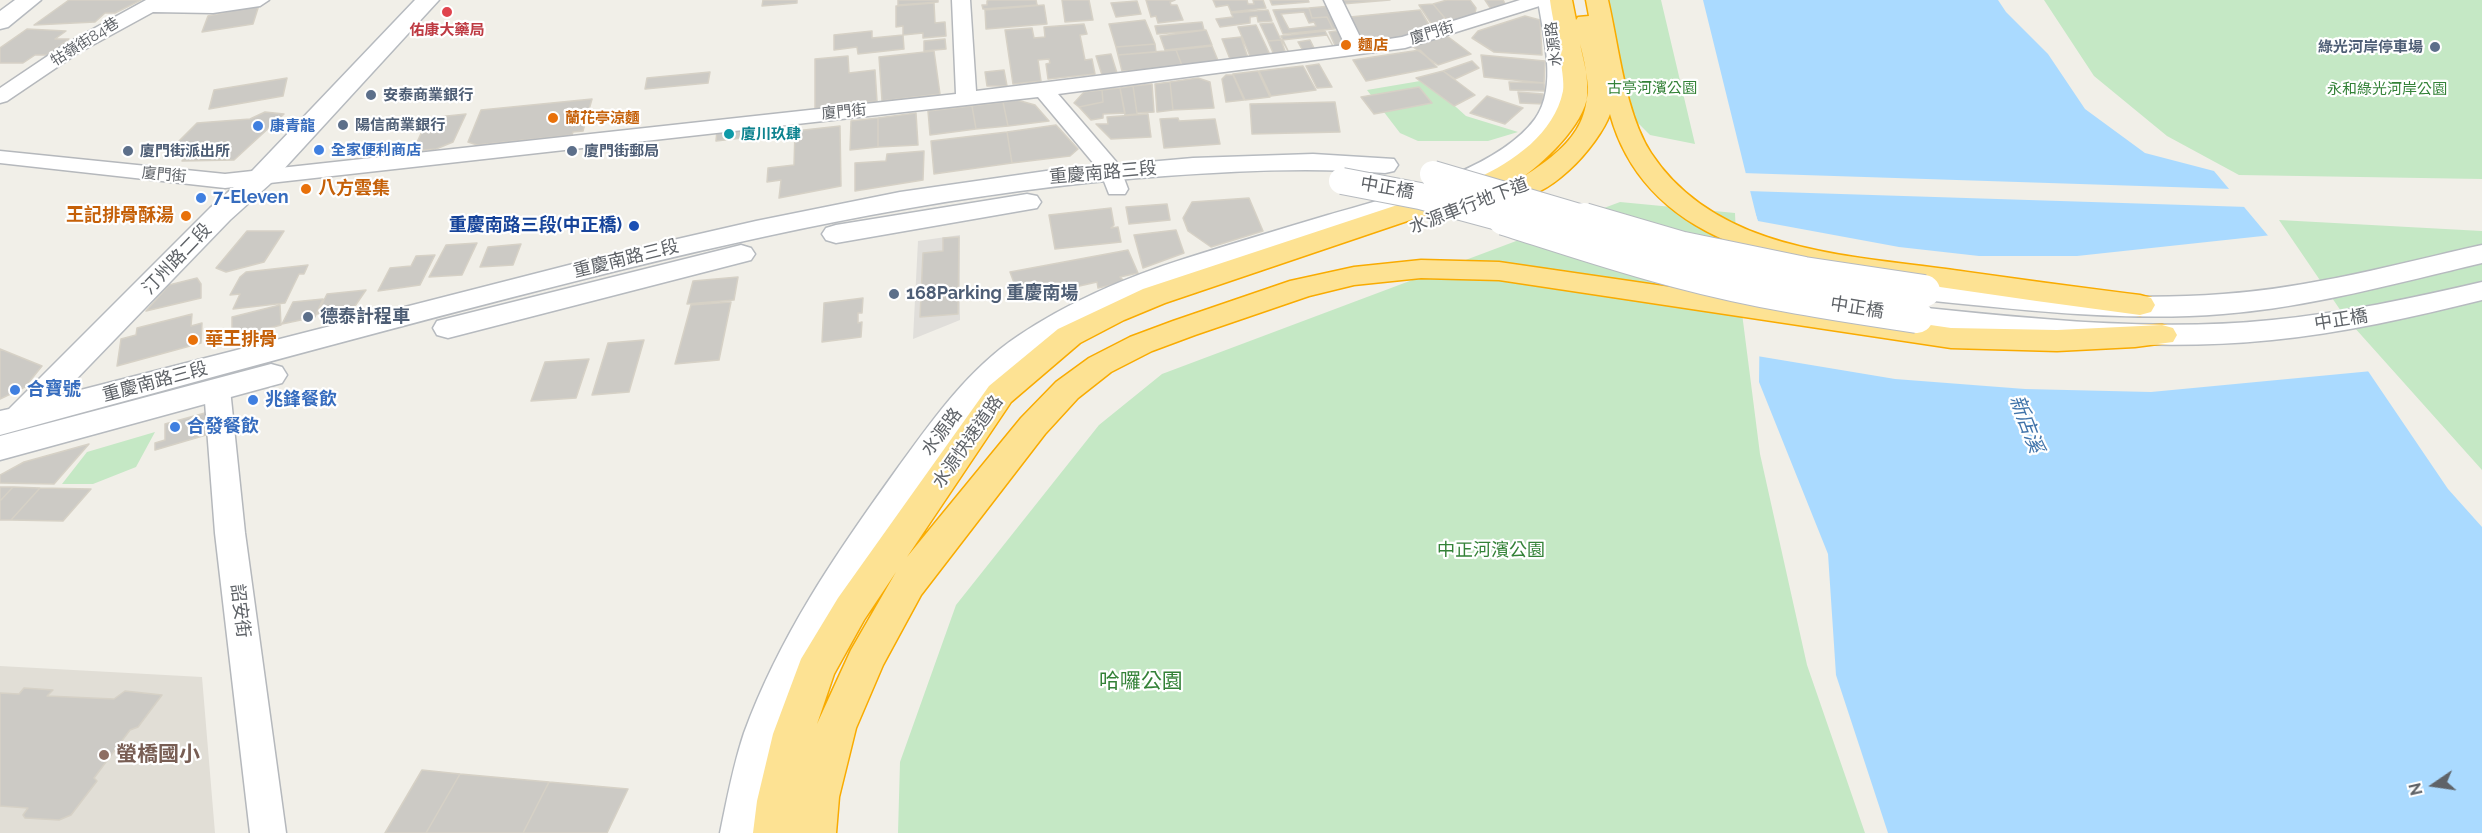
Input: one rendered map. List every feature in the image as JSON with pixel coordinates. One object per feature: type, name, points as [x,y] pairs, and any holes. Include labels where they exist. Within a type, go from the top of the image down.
[{"type":"highway","points":[[1562,0],[1579,89]]},
{"type":"highway","points":[[1579,89],[1581,0]]},
{"type":"highway","points":[[1597,0],[1624,117],[1638,153],[1666,188],[1707,220],[1764,246],[1796,255],[1861,267],[2140,305]]},
{"type":"highway","name":"水源車行地下道","points":[[1346,233],[1486,185],[1510,173],[1533,157],[1564,123],[1579,89]]},
{"type":"highway","name":"水源快速道路","points":[[814,833],[815,807],[837,722],[873,644],[1001,435],[1037,394],[1079,353],[1112,331],[1140,317],[1346,233]]},
{"type":"highway","name":"水源快速道路","points":[[775,833],[778,801],[793,734],[815,671],[851,609],[1000,394],[1062,341],[1113,313],[1154,296],[1346,233]]},
{"type":"highway","points":[[908,585],[1033,426],[1067,390],[1100,365],[1141,344],[1301,288],[1354,276],[1421,269],[1499,272],[1951,338],[2016,342],[2086,341],[2162,334]]},
{"type":"main road","points":[[0,22],[30,0]]},
{"type":"main road","name":"汀州路二段","points":[[7,427],[244,191],[264,177],[273,163],[428,0]]},
{"type":"main road","name":"水源路","points":[[1549,0],[1579,89]]},
{"type":"main road","name":"中正橋","points":[[1254,171],[1352,162],[1384,165],[1464,182],[1650,239],[1920,304],[2069,332],[2162,334],[2239,332],[2319,325],[2397,311],[2482,291]]},
{"type":"main road","name":"中正橋","points":[[1254,171],[1342,181],[1430,196],[1642,263],[1733,286],[1920,304],[2223,304],[2282,297],[2482,254]]},
{"type":"main road","name":"重慶南路三段","points":[[7,427],[521,285],[738,232],[936,192],[1254,171]]},
{"type":"main road","name":"重慶南路三段","points":[[0,448],[747,252],[1114,179]]},
{"type":"main road","name":"水源路","points":[[742,833],[747,787],[763,732],[809,628],[862,544],[967,399],[997,369],[1026,345],[1103,300],[1152,280],[1346,233]]},
{"type":"street","points":[[154,3],[213,7],[260,0]]},
{"type":"street","points":[[961,0],[966,98]]},
{"type":"street","points":[[1333,0],[1357,50]]},
{"type":"street","name":"廈門街","points":[[0,157],[225,181],[1043,90],[1357,50],[1405,42],[1539,0]]},
{"type":"street","name":"牯嶺街84巷","points":[[0,97],[71,49],[154,3]]},
{"type":"street","points":[[1043,90],[1114,179]]},
{"type":"street","name":"詔安街","points":[[217,390],[230,533],[268,833]]},
{"type":"shaded area","points":[[960,235],[960,320],[913,339],[918,241]]},
{"type":"shaded area","name":"螢橋國小","points":[[0,666],[202,677],[215,833],[0,833]]},
{"type":"green space","name":"古亭河濱公園","points":[[1603,0],[1661,0],[1695,144],[1650,135],[1626,111]]},
{"type":"green space","name":"永和綠光河岸公園","points":[[2044,0],[2482,0],[2482,179],[2239,175],[2167,136],[2094,76]]},
{"type":"green space","points":[[1426,80],[1466,116],[1518,132],[1488,141],[1418,141],[1400,133],[1367,90]]},
{"type":"green space","name":"中正河濱公園","points":[[1620,202],[1735,213],[1738,282],[1760,454],[1807,665],[1865,833],[898,833],[900,762],[956,605],[1099,425],[1162,374]]},
{"type":"green space","points":[[2279,220],[2482,231],[2482,470],[2345,317]]},
{"type":"green space","points":[[155,432],[136,467],[93,484],[62,484],[87,452]]},
{"type":"water","name":"新店溪","points":[[1703,0],[1998,0],[2006,12],[2048,54],[2085,109],[2145,153],[2214,171],[2311,287],[2448,489],[2482,527],[2482,833],[1888,833],[1836,675],[1828,554],[1759,382],[1761,235]]},
{"type":"pier","points":[[1742,173],[2233,189],[2248,207],[1747,191],[1758,221],[1899,247],[1979,256],[2077,256],[2272,235],[2314,285],[2372,371],[2151,392],[2025,389],[1895,379],[1757,356],[1758,235]]},
{"type":"building","points":[[69,0],[141,0],[115,13],[105,13],[95,22],[34,25]]},
{"type":"building","points":[[763,0],[797,0],[797,3],[762,6]]},
{"type":"building","points":[[898,0],[938,0],[938,2],[898,5]]},
{"type":"building","points":[[1036,0],[1037,5],[983,9],[982,5],[987,5],[987,1]]},
{"type":"building","points":[[1062,0],[1089,0],[1093,20],[1065,22]]},
{"type":"building","points":[[1146,0],[1175,0],[1170,2],[1171,5],[1177,5],[1183,20],[1158,23],[1156,16],[1151,17]]},
{"type":"building","points":[[1213,0],[1247,0],[1248,4],[1254,4],[1253,0],[1263,0],[1266,8],[1231,12],[1228,5],[1216,7]]},
{"type":"building","points":[[1270,0],[1308,0],[1309,2],[1272,5]]},
{"type":"building","points":[[1340,0],[1390,0],[1342,4]]},
{"type":"building","points":[[1447,0],[1470,0],[1476,8],[1475,14],[1449,23],[1433,4]]},
{"type":"building","points":[[1485,0],[1503,0],[1507,7],[1493,12]]},
{"type":"building","points":[[1137,1],[1141,14],[1116,17],[1111,3]]},
{"type":"building","points":[[934,3],[935,23],[945,22],[946,36],[923,38],[923,33],[903,35],[903,26],[896,27],[896,6]]},
{"type":"building","points":[[1433,4],[1449,23],[1434,28],[1419,5]]},
{"type":"building","points":[[259,5],[253,24],[202,32],[208,16]]},
{"type":"building","points":[[1044,5],[1047,24],[986,29],[985,10]]},
{"type":"building","points":[[1331,6],[1341,28],[1333,29],[1327,17],[1312,18],[1309,8]]},
{"type":"building","points":[[1309,8],[1312,18],[1327,17],[1333,29],[1283,34],[1273,10]]},
{"type":"building","points":[[1268,10],[1272,21],[1258,22],[1257,16],[1250,17],[1250,23],[1220,27],[1216,19],[1233,17],[1231,13]]},
{"type":"building","points":[[1420,10],[1431,28],[1399,39],[1374,42],[1362,39],[1350,17]]},
{"type":"building","points":[[1304,12],[1309,23],[1314,22],[1316,26],[1289,29],[1281,14]]},
{"type":"building","points":[[1525,16],[1540,20],[1542,55],[1494,52],[1472,38],[1478,31]]},
{"type":"building","points":[[1145,20],[1155,44],[1116,47],[1109,24]]},
{"type":"building","points":[[1202,22],[1204,30],[1157,34],[1155,26]]},
{"type":"building","points":[[1273,23],[1281,40],[1268,41],[1260,24]]},
{"type":"building","points":[[1084,24],[1087,34],[1080,35],[1085,60],[1092,59],[1095,74],[1048,79],[1046,64],[1050,63],[1049,59],[1038,60],[1041,81],[1013,84],[1005,30],[1032,28],[1034,38],[1045,37],[1044,27]]},
{"type":"building","points":[[1256,25],[1272,59],[1252,61],[1238,27]]},
{"type":"building","points":[[27,29],[66,31],[55,39],[69,39],[47,55],[35,55],[23,63],[0,63],[0,48]]},
{"type":"building","points":[[1206,30],[1212,45],[1165,50],[1160,36]]},
{"type":"building","points":[[1344,30],[1351,48],[1337,50],[1329,32]]},
{"type":"building","points":[[872,31],[872,38],[903,35],[904,49],[858,54],[857,47],[834,50],[834,35]]},
{"type":"building","points":[[1325,31],[1336,52],[1291,57],[1281,36]]},
{"type":"building","points":[[1443,33],[1471,54],[1438,65],[1409,44]]},
{"type":"building","points":[[1327,35],[1334,48],[1289,53],[1282,40]]},
{"type":"building","points":[[1241,37],[1249,61],[1239,62],[1230,59],[1222,39]]},
{"type":"building","points":[[945,39],[946,49],[924,51],[924,41]]},
{"type":"building","points":[[1281,40],[1286,54],[1274,55],[1268,41]]},
{"type":"building","points":[[1310,40],[1315,50],[1303,51],[1298,42]]},
{"type":"building","points":[[1155,44],[1156,52],[1118,55],[1116,47]]},
{"type":"building","points":[[1212,46],[1219,63],[1183,68],[1176,50]]},
{"type":"building","points":[[1176,50],[1183,68],[1122,71],[1118,55]]},
{"type":"building","points":[[1420,50],[1437,67],[1366,81],[1353,60]]},
{"type":"building","points":[[934,51],[940,94],[882,101],[879,57]]},
{"type":"building","points":[[1111,54],[1117,73],[1102,75],[1096,56]]},
{"type":"building","points":[[1481,55],[1545,61],[1544,83],[1484,77]]},
{"type":"building","points":[[848,56],[849,73],[875,70],[877,101],[815,108],[815,59]]},
{"type":"building","points":[[1472,61],[1479,68],[1455,79],[1443,71]]},
{"type":"building","points":[[1319,64],[1332,87],[1317,88],[1306,66]]},
{"type":"building","points":[[1303,66],[1316,90],[1271,96],[1259,71]]},
{"type":"building","points":[[1004,70],[1007,86],[987,86],[985,72]]},
{"type":"building","points":[[1258,71],[1270,97],[1245,100],[1233,74]]},
{"type":"building","points":[[1443,71],[1475,95],[1454,106],[1416,78]]},
{"type":"building","points":[[710,72],[708,83],[645,89],[647,78]]},
{"type":"building","points":[[1226,75],[1233,75],[1244,100],[1226,102],[1222,79]]},
{"type":"building","points":[[287,78],[283,96],[209,109],[214,90]]},
{"type":"building","points":[[1198,78],[1210,82],[1214,108],[1173,110],[1170,82]]},
{"type":"building","points":[[1170,82],[1173,110],[1157,112],[1155,84]]},
{"type":"building","points":[[1509,82],[1544,83],[1545,91],[1510,90]]},
{"type":"building","points":[[1152,84],[1154,112],[1137,113],[1133,86]]},
{"type":"building","points":[[1133,86],[1137,114],[1125,115],[1120,88]]},
{"type":"building","points":[[1419,87],[1432,103],[1374,114],[1361,97]]},
{"type":"building","points":[[1120,88],[1125,113],[1103,114],[1103,118],[1091,120],[1079,107],[1103,102],[1102,90]]},
{"type":"building","points":[[1102,90],[1103,102],[1079,107],[1074,103],[1084,92]]},
{"type":"building","points":[[1518,92],[1543,94],[1544,104],[1520,103]]},
{"type":"building","points":[[1487,96],[1523,108],[1505,124],[1470,113]]},
{"type":"building","points":[[592,99],[583,131],[573,132],[572,135],[477,145],[468,142],[481,110]]},
{"type":"building","points":[[1017,100],[1035,105],[1049,121],[1008,126],[1003,102]]},
{"type":"building","points":[[1003,102],[1008,126],[976,129],[972,106]]},
{"type":"building","points":[[1335,102],[1340,132],[1252,134],[1250,104]]},
{"type":"building","points":[[972,106],[976,129],[930,135],[928,111]]},
{"type":"building","points":[[265,112],[284,114],[234,160],[182,161],[185,157],[163,157],[197,123],[250,119]]},
{"type":"building","points":[[916,113],[918,145],[878,147],[878,118]]},
{"type":"building","points":[[466,114],[453,142],[436,149],[413,151],[428,118]]},
{"type":"building","points":[[1148,114],[1151,137],[1111,139],[1096,124],[1108,124],[1107,117]]},
{"type":"building","points":[[878,118],[878,147],[850,150],[851,121]]},
{"type":"building","points":[[1178,118],[1179,121],[1215,119],[1220,144],[1164,148],[1160,119]]},
{"type":"building","points":[[1056,125],[1078,149],[1070,156],[1012,163],[1007,132]]},
{"type":"building","points":[[840,126],[841,186],[779,198],[781,180],[767,182],[768,168],[794,165],[795,131]]},
{"type":"building","name":"廈川玖肆","points":[[742,127],[742,138],[716,141],[717,130]]},
{"type":"building","points":[[1007,132],[1012,163],[934,174],[931,141]]},
{"type":"building","points":[[924,151],[923,180],[855,191],[855,163],[886,161],[887,154]]},
{"type":"building","points":[[1249,198],[1263,231],[1211,247],[1188,231],[1183,218],[1192,202]]},
{"type":"building","points":[[1167,204],[1170,220],[1129,224],[1126,207]]},
{"type":"building","points":[[1111,208],[1114,225],[1111,228],[1118,227],[1121,242],[1055,249],[1049,215]]},
{"type":"building","points":[[1176,230],[1184,253],[1143,268],[1134,235]]},
{"type":"building","points":[[247,231],[284,231],[264,262],[226,272],[216,268]]},
{"type":"building","points":[[959,237],[958,314],[920,317],[923,253],[943,251],[943,238]]},
{"type":"building","points":[[477,243],[462,275],[429,277],[446,245]]},
{"type":"building","points":[[521,244],[513,265],[480,267],[488,247]]},
{"type":"building","points":[[1128,250],[1138,273],[1120,277],[1125,282],[1098,288],[1097,282],[1062,290],[1064,295],[1040,300],[1039,295],[1020,299],[1010,272]]},
{"type":"building","points":[[435,255],[420,285],[378,291],[390,268],[411,266],[416,256]]},
{"type":"building","points":[[308,265],[304,274],[299,274],[285,303],[233,309],[240,294],[230,295],[240,277],[246,272]]},
{"type":"building","points":[[738,277],[734,300],[687,304],[693,281]]},
{"type":"building","points":[[197,278],[201,284],[201,298],[146,311],[169,285]]},
{"type":"building","points":[[366,290],[355,306],[317,314],[327,294]]},
{"type":"building","points":[[863,298],[862,313],[858,313],[858,323],[862,322],[861,337],[822,342],[824,303]]},
{"type":"building","points":[[323,299],[315,317],[282,324],[293,302]]},
{"type":"building","points":[[731,302],[719,360],[675,364],[691,305]]},
{"type":"building","points":[[280,305],[281,325],[232,338],[232,317]]},
{"type":"building","points":[[192,314],[191,326],[202,323],[201,343],[117,366],[121,339],[136,335],[137,328]]},
{"type":"building","points":[[644,340],[629,392],[592,395],[608,343]]},
{"type":"building","points":[[0,349],[42,366],[25,387],[0,399]]},
{"type":"building","points":[[589,359],[576,398],[531,401],[545,362]]},
{"type":"building","points":[[205,413],[206,435],[155,450],[155,443],[165,440],[165,424]]},
{"type":"building","points":[[89,444],[54,484],[0,483],[0,475],[24,462]]},
{"type":"building","points":[[0,487],[13,487],[0,501]]},
{"type":"building","points":[[13,487],[40,488],[11,520],[0,520],[0,501]]},
{"type":"building","points":[[40,488],[91,489],[63,521],[11,520]]},
{"type":"building","points":[[24,688],[53,690],[47,696],[114,699],[125,691],[162,695],[138,727],[130,730],[94,778],[97,781],[71,815],[59,820],[25,818],[23,815],[28,808],[0,806],[0,693],[19,694]]},
{"type":"building","points":[[422,770],[460,774],[426,833],[385,833]]},
{"type":"building","points":[[460,774],[549,782],[523,833],[426,833]]},
{"type":"building","points":[[549,782],[628,789],[607,833],[523,833]]},
{"type":"place","name":"佑康大藥局","points":[[447,12]]},
{"type":"place","name":"麵店","points":[[1346,45]]},
{"type":"place","name":"綠光河岸停車場","points":[[2435,47]]},
{"type":"place","name":"安泰商業銀行","points":[[371,95]]},
{"type":"place","name":"蘭花亭涼麵","points":[[553,118]]},
{"type":"place","name":"陽信商業銀行","points":[[343,125]]},
{"type":"place","name":"康青龍","points":[[258,126]]},
{"type":"place","name":"廈川玖肆","points":[[729,134]]},
{"type":"place","name":"全家便利商店","points":[[319,150]]},
{"type":"place","name":"廈門街派出所","points":[[128,151]]},
{"type":"place","name":"廈門街郵局","points":[[572,151]]},
{"type":"place","name":"八方雲集","points":[[306,189]]},
{"type":"place","name":"7-Eleven","points":[[201,198]]},
{"type":"place","name":"王記排骨酥湯","points":[[186,216]]},
{"type":"place","name":"重慶南路三段(中正橋)","points":[[634,226]]},
{"type":"place","name":"168Parking 重慶南場","points":[[894,294]]},
{"type":"place","name":"德泰計程車","points":[[308,317]]},
{"type":"place","name":"華王排骨","points":[[193,340]]},
{"type":"place","name":"合寶號","points":[[15,390]]},
{"type":"place","name":"兆鋒餐飲","points":[[253,400]]},
{"type":"place","name":"合發餐飲","points":[[175,427]]},
{"type":"place","name":"螢橋國小","points":[[104,755]]},
{"type":"park label","name":"哈囉公園","points":[[1141,682]]}]
